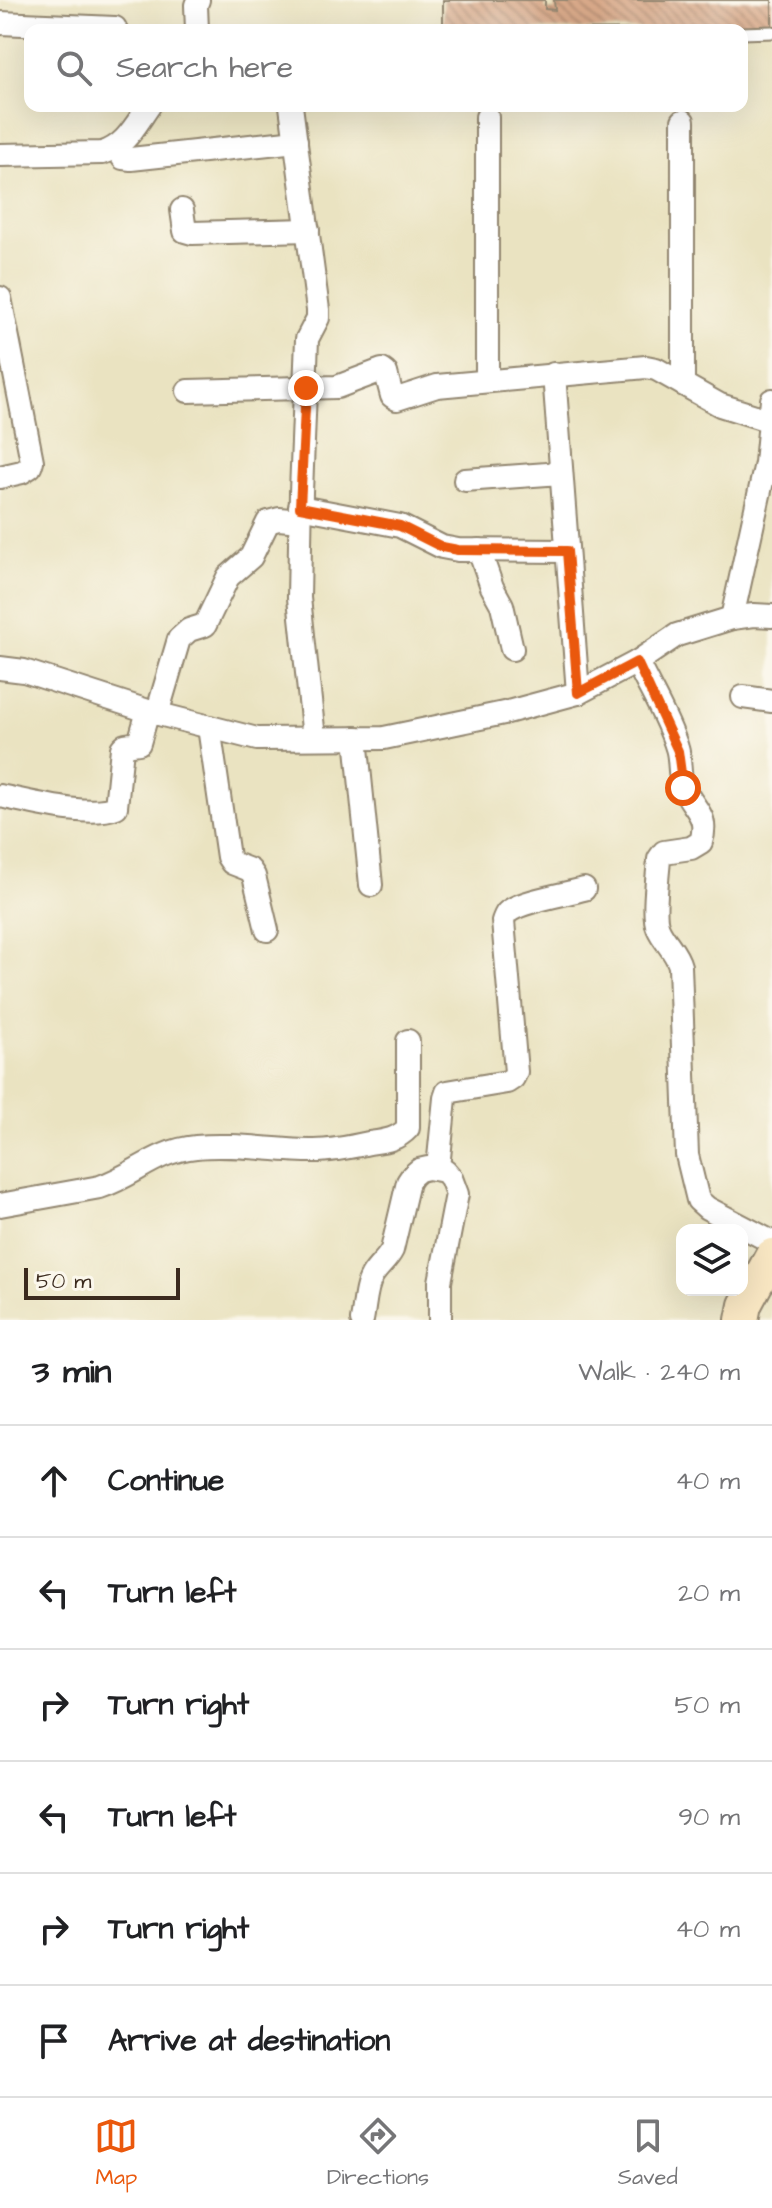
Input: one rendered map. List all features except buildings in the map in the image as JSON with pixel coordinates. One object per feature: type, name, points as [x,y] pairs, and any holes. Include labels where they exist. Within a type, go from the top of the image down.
[{"type":"street","points":[[197,24],[198,0]]},
{"type":"street","points":[[0,23],[24,24]]},
{"type":"street","points":[[0,155],[102,153],[116,147],[144,112]]},
{"type":"street","points":[[292,112],[318,310],[318,318],[307,339],[300,514],[300,626],[314,738]]},
{"type":"street","points":[[487,117],[487,380]]},
{"type":"street","points":[[683,121],[683,384]]},
{"type":"street","points":[[116,147],[123,158],[131,159],[296,141]]},
{"type":"street","points":[[182,210],[185,231],[192,233],[308,230]]},
{"type":"street","points":[[0,298],[32,461],[30,467],[22,472],[0,477]]},
{"type":"street","points":[[188,391],[337,387],[382,370],[386,373],[392,396],[397,399],[437,386],[487,380],[646,367],[656,369],[720,405],[771,420],[766,463],[732,618]]},
{"type":"street","points":[[554,374],[578,693]]},
{"type":"street","points":[[465,480],[561,473]]},
{"type":"street","points":[[0,796],[92,812],[116,807],[122,748],[139,743],[179,639],[183,633],[205,625],[228,577],[251,557],[268,522],[300,514],[400,526],[442,547],[567,551]]},
{"type":"street","points":[[479,550],[502,605],[512,649]]},
{"type":"street","points":[[0,668],[24,671],[153,712],[257,739],[384,738],[504,713],[578,693],[637,662],[677,635],[732,618],[772,616]]},
{"type":"street","points":[[637,662],[673,737],[683,788],[702,814],[704,832],[701,842],[691,848],[664,852],[659,859],[656,923],[678,957],[680,966],[687,1155],[698,1200],[707,1208],[772,1242]]},
{"type":"street","points":[[743,697],[772,701]]},
{"type":"street","points":[[209,727],[228,857],[232,863],[250,870],[254,876],[267,930]]},
{"type":"street","points":[[356,738],[371,885]]},
{"type":"street","points":[[438,1168],[447,1092],[507,1082],[516,1072],[503,921],[506,915],[510,910],[584,889]]},
{"type":"street","points":[[0,1205],[100,1187],[174,1150],[198,1146],[334,1150],[394,1139],[408,1128],[408,1041]]},
{"type":"street","points":[[362,1320],[369,1282],[392,1250],[408,1182],[419,1170],[428,1168],[445,1171],[457,1194],[440,1282],[442,1320],[459,1320]]},
{"type":"street","points":[[742,1320],[745,1305],[772,1255]]},
{"type":"lane","points":[[748,33],[772,32]]},
{"type":"route","points":[[306,388],[300,507],[400,526],[442,547],[458,550],[567,551],[578,693],[637,662],[673,737],[683,788]]}]
